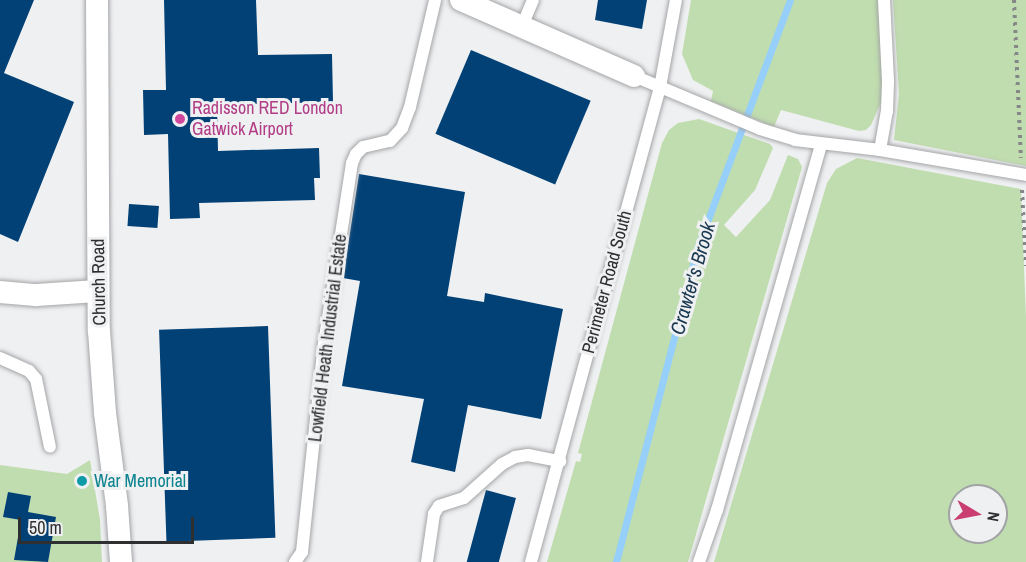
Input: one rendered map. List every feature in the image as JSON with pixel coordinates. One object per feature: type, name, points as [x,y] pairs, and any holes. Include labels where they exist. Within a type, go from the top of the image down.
[{"type":"street","name":"Church Road","points":[[97,0],[98,291],[105,412],[117,506],[121,562]]},
{"type":"street","points":[[461,0],[634,76]]},
{"type":"street","points":[[0,292],[24,295],[98,291]]},
{"type":"lane","name":"Lowfield Heath Industrial Estate","points":[[295,562],[302,552],[324,344],[351,169],[359,150],[394,138],[407,116],[435,0]]},
{"type":"lane","points":[[522,26],[533,0]]},
{"type":"lane","name":"Perimeter Road South","points":[[531,562],[660,87],[675,0]]},
{"type":"lane","points":[[880,150],[887,111],[888,81],[884,0]]},
{"type":"lane","points":[[634,76],[760,129],[821,144],[880,150],[1024,174]]},
{"type":"lane","points":[[699,562],[717,510],[821,144]]},
{"type":"lane","points":[[0,358],[29,371],[36,379],[50,447]]},
{"type":"lane","points":[[427,562],[434,514],[439,506],[464,498],[502,464],[515,456],[532,456],[560,461]]},
{"type":"path","points":[[1014,0],[1024,174],[1026,266]]},
{"type":"green space","points":[[691,0],[878,0],[883,98],[871,125],[866,130],[859,131],[781,110],[774,127],[711,101],[713,91],[693,80],[682,54]]},
{"type":"green space","points":[[893,0],[1026,0],[1026,166],[894,140],[899,94]]},
{"type":"green space","points":[[699,119],[770,144],[773,148],[755,190],[724,225],[736,237],[770,200],[788,155],[798,159],[802,167],[688,562],[547,562],[576,461],[580,462],[582,454],[578,453],[662,143],[669,130],[678,123]]},
{"type":"green space","points":[[857,158],[1021,189],[1026,318],[1026,562],[714,562],[827,183],[836,169]]},
{"type":"green space","points":[[90,460],[100,520],[102,562],[0,562],[0,465],[67,474]]},
{"type":"building","points":[[0,0],[34,0],[4,73],[74,102],[18,242],[0,234]]},
{"type":"building","name":"Radisson RED London Gatwick Airport","points":[[164,0],[256,0],[258,55],[332,54],[333,102],[217,105],[218,151],[319,148],[320,178],[314,178],[315,200],[199,203],[200,218],[170,219],[168,134],[144,135],[143,90],[166,90]]},
{"type":"building","points":[[598,0],[647,0],[642,29],[595,20]]},
{"type":"building","points":[[471,50],[591,101],[555,185],[435,134]]},
{"type":"building","points":[[359,174],[465,192],[447,296],[484,302],[485,293],[563,309],[541,419],[468,405],[455,472],[411,462],[424,399],[342,386],[360,281],[343,278]]},
{"type":"building","points":[[129,204],[159,206],[157,228],[127,226]]},
{"type":"building","points":[[268,326],[275,538],[166,542],[159,330]]},
{"type":"building","points":[[486,490],[516,498],[499,562],[467,562]]},
{"type":"building","points":[[8,492],[31,496],[28,512],[56,517],[48,562],[14,560],[21,520],[3,517]]},
{"type":"waterway","name":"Crawter's Brook","points":[[616,562],[698,246],[790,0]]},
{"type":"place","name":"Radisson RED London Gatwick Airport","points":[[180,119]]},
{"type":"place","name":"War Memorial","points":[[82,481]]}]
